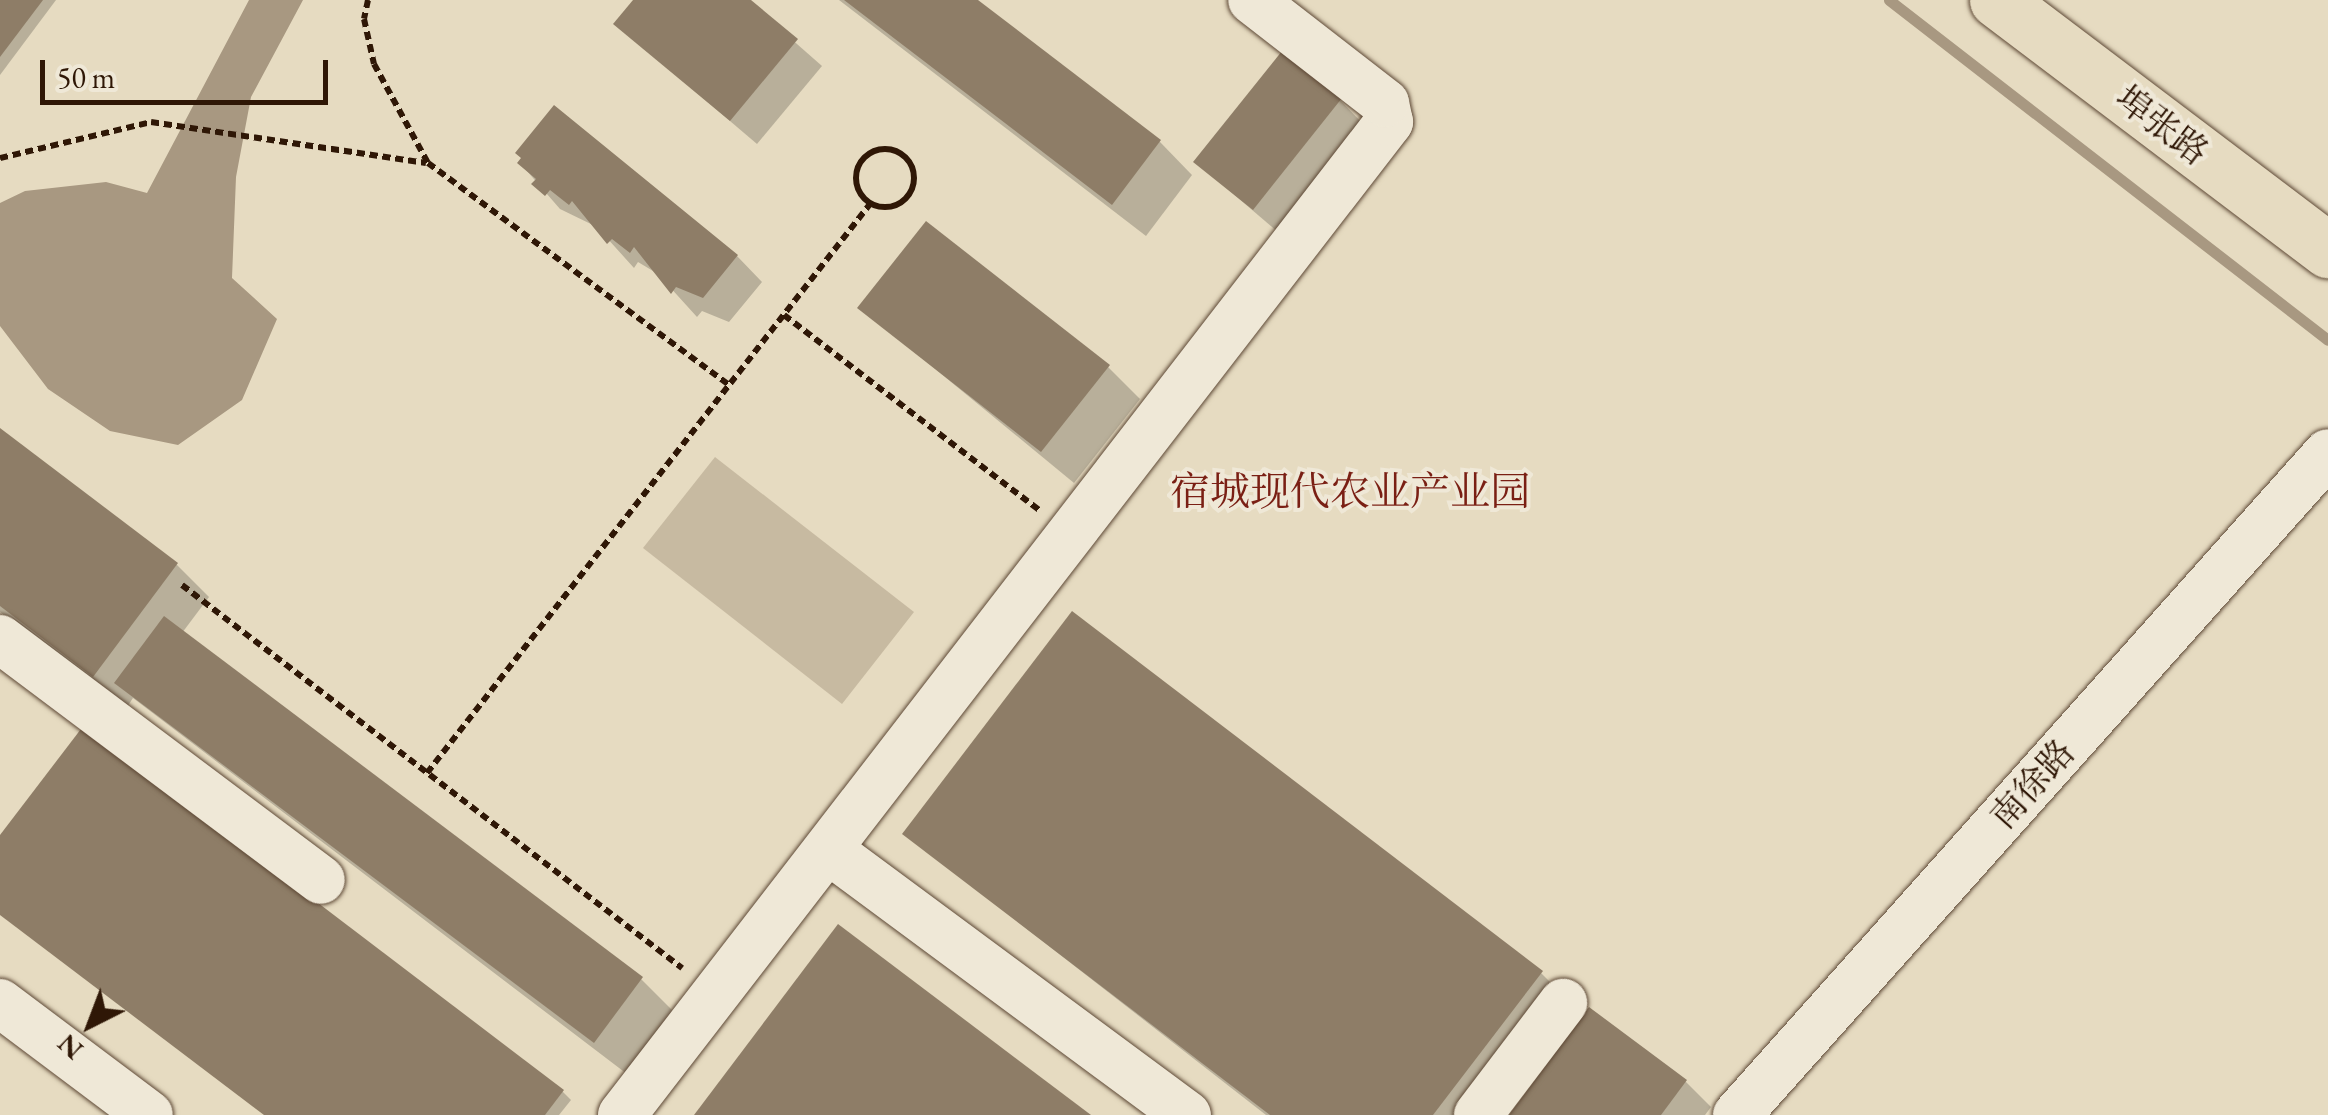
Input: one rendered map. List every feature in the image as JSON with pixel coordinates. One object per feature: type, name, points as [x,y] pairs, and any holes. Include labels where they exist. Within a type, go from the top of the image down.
[{"type":"main road","name":"埠张路","points":[[1996,0],[2328,250]]},
{"type":"street","points":[[622,1115],[719,996],[1389,122],[1386,103],[1252,0]]},
{"type":"street","name":"南徐路","points":[[1737,1115],[2328,453]]},
{"type":"street","points":[[0,639],[320,880]]},
{"type":"street","points":[[830,851],[1187,1115]]},
{"type":"street","points":[[0,1003],[139,1112]]},
{"type":"street","points":[[1478,1115],[1564,1003]]},
{"type":"path","points":[[368,0],[364,19],[374,64],[428,163],[730,385]]},
{"type":"path","points":[[0,158],[151,122],[428,163]]},
{"type":"path","points":[[875,151],[902,154],[914,170],[912,190],[890,208],[870,204],[856,181],[860,163],[875,151]]},
{"type":"path","points":[[427,773],[870,204]]},
{"type":"path","points":[[784,315],[1072,536]]},
{"type":"path","points":[[182,585],[719,996]]},
{"type":"shaded area","points":[[249,0],[303,0],[251,97],[236,177],[232,278],[277,319],[242,400],[178,445],[110,431],[48,389],[0,326],[0,203],[25,191],[106,182],[147,193]]},
{"type":"shaded area","points":[[715,457],[914,612],[842,704],[643,548]]},
{"type":"building","points":[[0,0],[43,0],[0,57]]},
{"type":"building","points":[[633,0],[751,0],[798,39],[730,121],[613,24]]},
{"type":"building","points":[[844,0],[978,0],[1161,140],[1112,205]]},
{"type":"building","points":[[1282,51],[1342,98],[1253,210],[1193,162]]},
{"type":"building","points":[[554,105],[738,255],[703,298],[676,287],[671,294],[634,247],[630,253],[612,239],[607,244],[572,201],[569,205],[550,190],[545,196],[531,184],[536,179],[517,163],[521,158],[515,153]]},
{"type":"building","points":[[926,221],[1110,365],[1041,452],[857,308]]},
{"type":"building","points":[[0,428],[178,563],[93,677],[0,606]]},
{"type":"building","points":[[1072,611],[1543,971],[1433,1115],[1270,1115],[902,834]]},
{"type":"building","points":[[164,616],[643,977],[594,1043],[114,683]]},
{"type":"building","points":[[84,725],[564,1090],[545,1115],[264,1115],[0,915],[0,835]]},
{"type":"building","points":[[838,924],[1091,1115],[694,1115]]},
{"type":"building","points":[[1589,1007],[1687,1080],[1661,1115],[1509,1115]]},
{"type":"waterway","points":[[1889,0],[2328,340]]},
{"type":"district","name":"宿城现代农业产业园","points":[[1350,491]]}]
